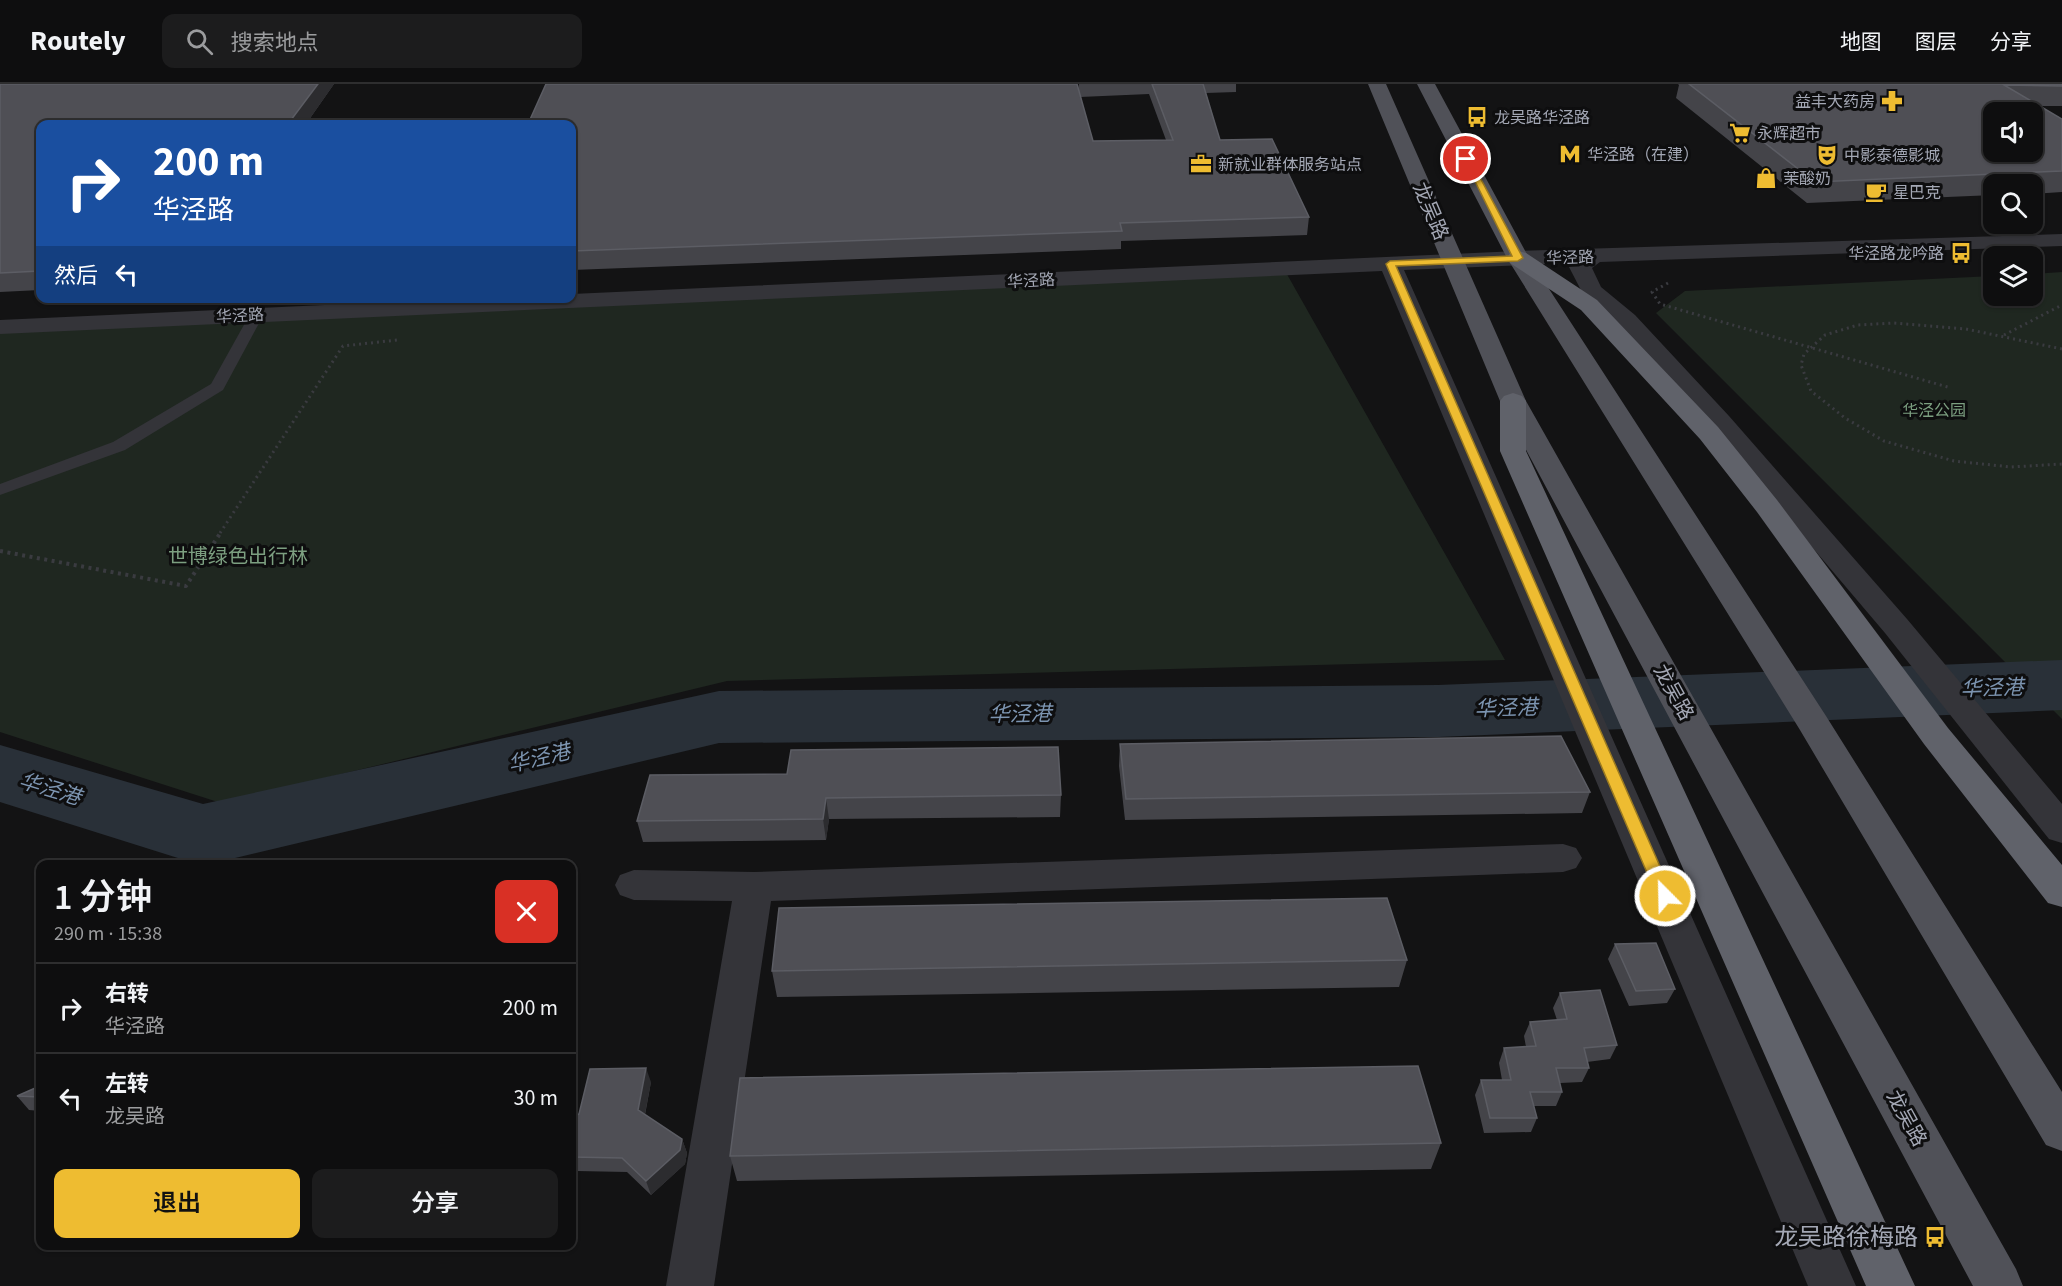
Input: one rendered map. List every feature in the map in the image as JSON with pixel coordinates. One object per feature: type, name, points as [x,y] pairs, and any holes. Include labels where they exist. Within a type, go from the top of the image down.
[{"type":"highway","points":[[1518,258],[1589,305],[1678,399],[1755,490],[1936,736],[2062,892]]},
{"type":"highway","points":[[1513,401],[1513,451],[1891,1286]]},
{"type":"main road","name":"龙吴路","points":[[1377,84],[1513,401],[2000,1286]]},
{"type":"main road","points":[[1426,84],[1518,258],[1814,724],[2062,1131]]},
{"type":"street","name":"华泾路","points":[[576,300],[1518,258],[2062,240]]},
{"type":"street","points":[[1594,256],[1580,267],[1592,291],[1627,320],[1728,431],[1896,626],[2062,829]]},
{"type":"street","points":[[1390,264],[1832,1286]]},
{"type":"street","name":"华泾路","points":[[0,327],[506,303]]},
{"type":"street","points":[[634,885],[754,887],[1563,858]]},
{"type":"street","points":[[690,1286],[754,887]]},
{"type":"lane","points":[[0,490],[118,446],[217,387],[257,314]]},
{"type":"path","points":[[1670,282],[1652,292],[1660,304],[1951,388]]},
{"type":"path","points":[[2002,335],[2062,305]]},
{"type":"path","points":[[2062,350],[2002,335],[1927,325],[1894,323],[1858,325],[1825,335],[1804,354],[1801,365],[1810,391],[1845,418],[1884,441],[1954,461],[2011,466],[2062,464]]},
{"type":"path","points":[[0,551],[186,586],[343,346],[401,340]]},
{"type":"green space","name":"世博绿色出行林","points":[[1284,269],[1505,660],[727,681],[221,803],[0,732],[0,331]]},
{"type":"green space","name":"华泾公园","points":[[2062,272],[2062,719],[1656,313],[1685,291],[1983,276],[1983,306],[2043,306],[2043,273]]},
{"type":"building","points":[[0,84],[318,84],[291,120],[36,120],[36,271],[0,273]]},
{"type":"building","points":[[546,84],[1077,84],[1093,141],[1173,140],[1152,84],[1203,84],[1220,140],[1272,139],[1309,217],[1120,223],[1122,231],[576,251],[576,120],[530,120]]},
{"type":"building","points":[[1689,84],[2062,84],[2062,86],[2004,85],[2033,102],[1983,102],[1983,162],[2043,162],[2043,108],[2062,119],[2062,171],[1815,182]]},
{"type":"building","points":[[1561,736],[1590,792],[1126,799],[1120,744]]},
{"type":"building","points":[[1058,747],[1061,795],[826,798],[823,819],[637,821],[650,775],[787,774],[791,750]]},
{"type":"building","points":[[1387,898],[1407,960],[772,971],[779,908]]},
{"type":"building","points":[[1656,943],[1675,989],[1636,991],[1615,944]]},
{"type":"building","points":[[1600,990],[1617,1045],[1584,1048],[1589,1068],[1556,1068],[1562,1092],[1530,1092],[1537,1118],[1490,1118],[1481,1080],[1511,1080],[1504,1048],[1536,1046],[1530,1022],[1567,1019],[1560,993]]},
{"type":"building","points":[[1418,1066],[1441,1143],[730,1156],[740,1078]]},
{"type":"building","points":[[646,1068],[638,1110],[682,1139],[680,1150],[646,1181],[622,1158],[576,1157],[576,1116],[579,1114],[590,1069]]},
{"type":"building","points":[[36,1088],[36,1097],[17,1096]]},
{"type":"waterway","name":"华泾港","points":[[0,773],[203,835],[719,717],[1438,711],[2062,685]]},
{"type":"place","name":"益丰大药房","points":[[1892,101]]},
{"type":"place","name":"龙吴路华泾路","points":[[1477,117]]},
{"type":"place","name":"永辉超市","points":[[1740,133]]},
{"type":"place","name":"华泾路（在建）","points":[[1570,154]]},
{"type":"place","name":"中影泰德影城","points":[[1827,155]]},
{"type":"place","name":"新就业群体服务站点","points":[[1201,164]]},
{"type":"place","name":"茉酸奶","points":[[1766,178]]},
{"type":"place","name":"星巴克","points":[[1876,192]]},
{"type":"place","name":"华泾路龙吟路","points":[[1961,253]]},
{"type":"place","name":"龙吴路徐梅路","points":[[1935,1237]]},
{"type":"route","points":[[1466,159],[1518,258],[1390,264],[1665,896]]}]
